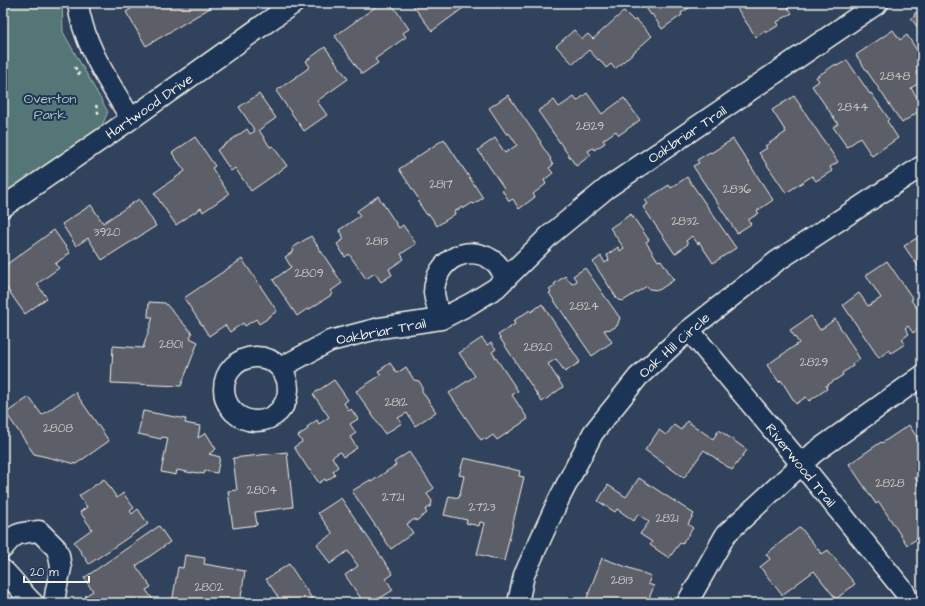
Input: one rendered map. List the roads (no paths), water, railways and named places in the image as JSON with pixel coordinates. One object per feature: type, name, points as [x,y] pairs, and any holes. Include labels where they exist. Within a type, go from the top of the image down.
[{"type":"street","points":[[78,3],[79,12],[91,48],[131,120]]},
{"type":"street","name":"Hartwood Drive","points":[[3,207],[131,120],[294,3]]},
{"type":"street","name":"Oakbriar Trail","points":[[280,368],[330,341],[380,328],[441,319],[470,304],[496,288],[550,235],[607,188],[878,3]]},
{"type":"street","name":"Oak Hill Circle","points":[[518,603],[524,575],[559,500],[593,433],[638,377],[689,330],[777,261],[922,166]]},
{"type":"street","name":"Oakbriar Trail","points":[[441,319],[434,293],[437,276],[447,261],[464,254],[482,255],[497,264],[506,279]]},
{"type":"street","name":"Riverwood Trail","points":[[689,330],[802,465],[904,591],[909,603]]},
{"type":"street","points":[[687,603],[726,534],[815,452],[922,376]]},
{"type":"street","points":[[3,548],[8,540],[20,533],[38,531],[56,548],[61,568],[54,603]]},
{"type":"street","points":[[3,570],[33,603]]},
{"type":"park label","name":"Overton Park","points":[[50,106]]}]
